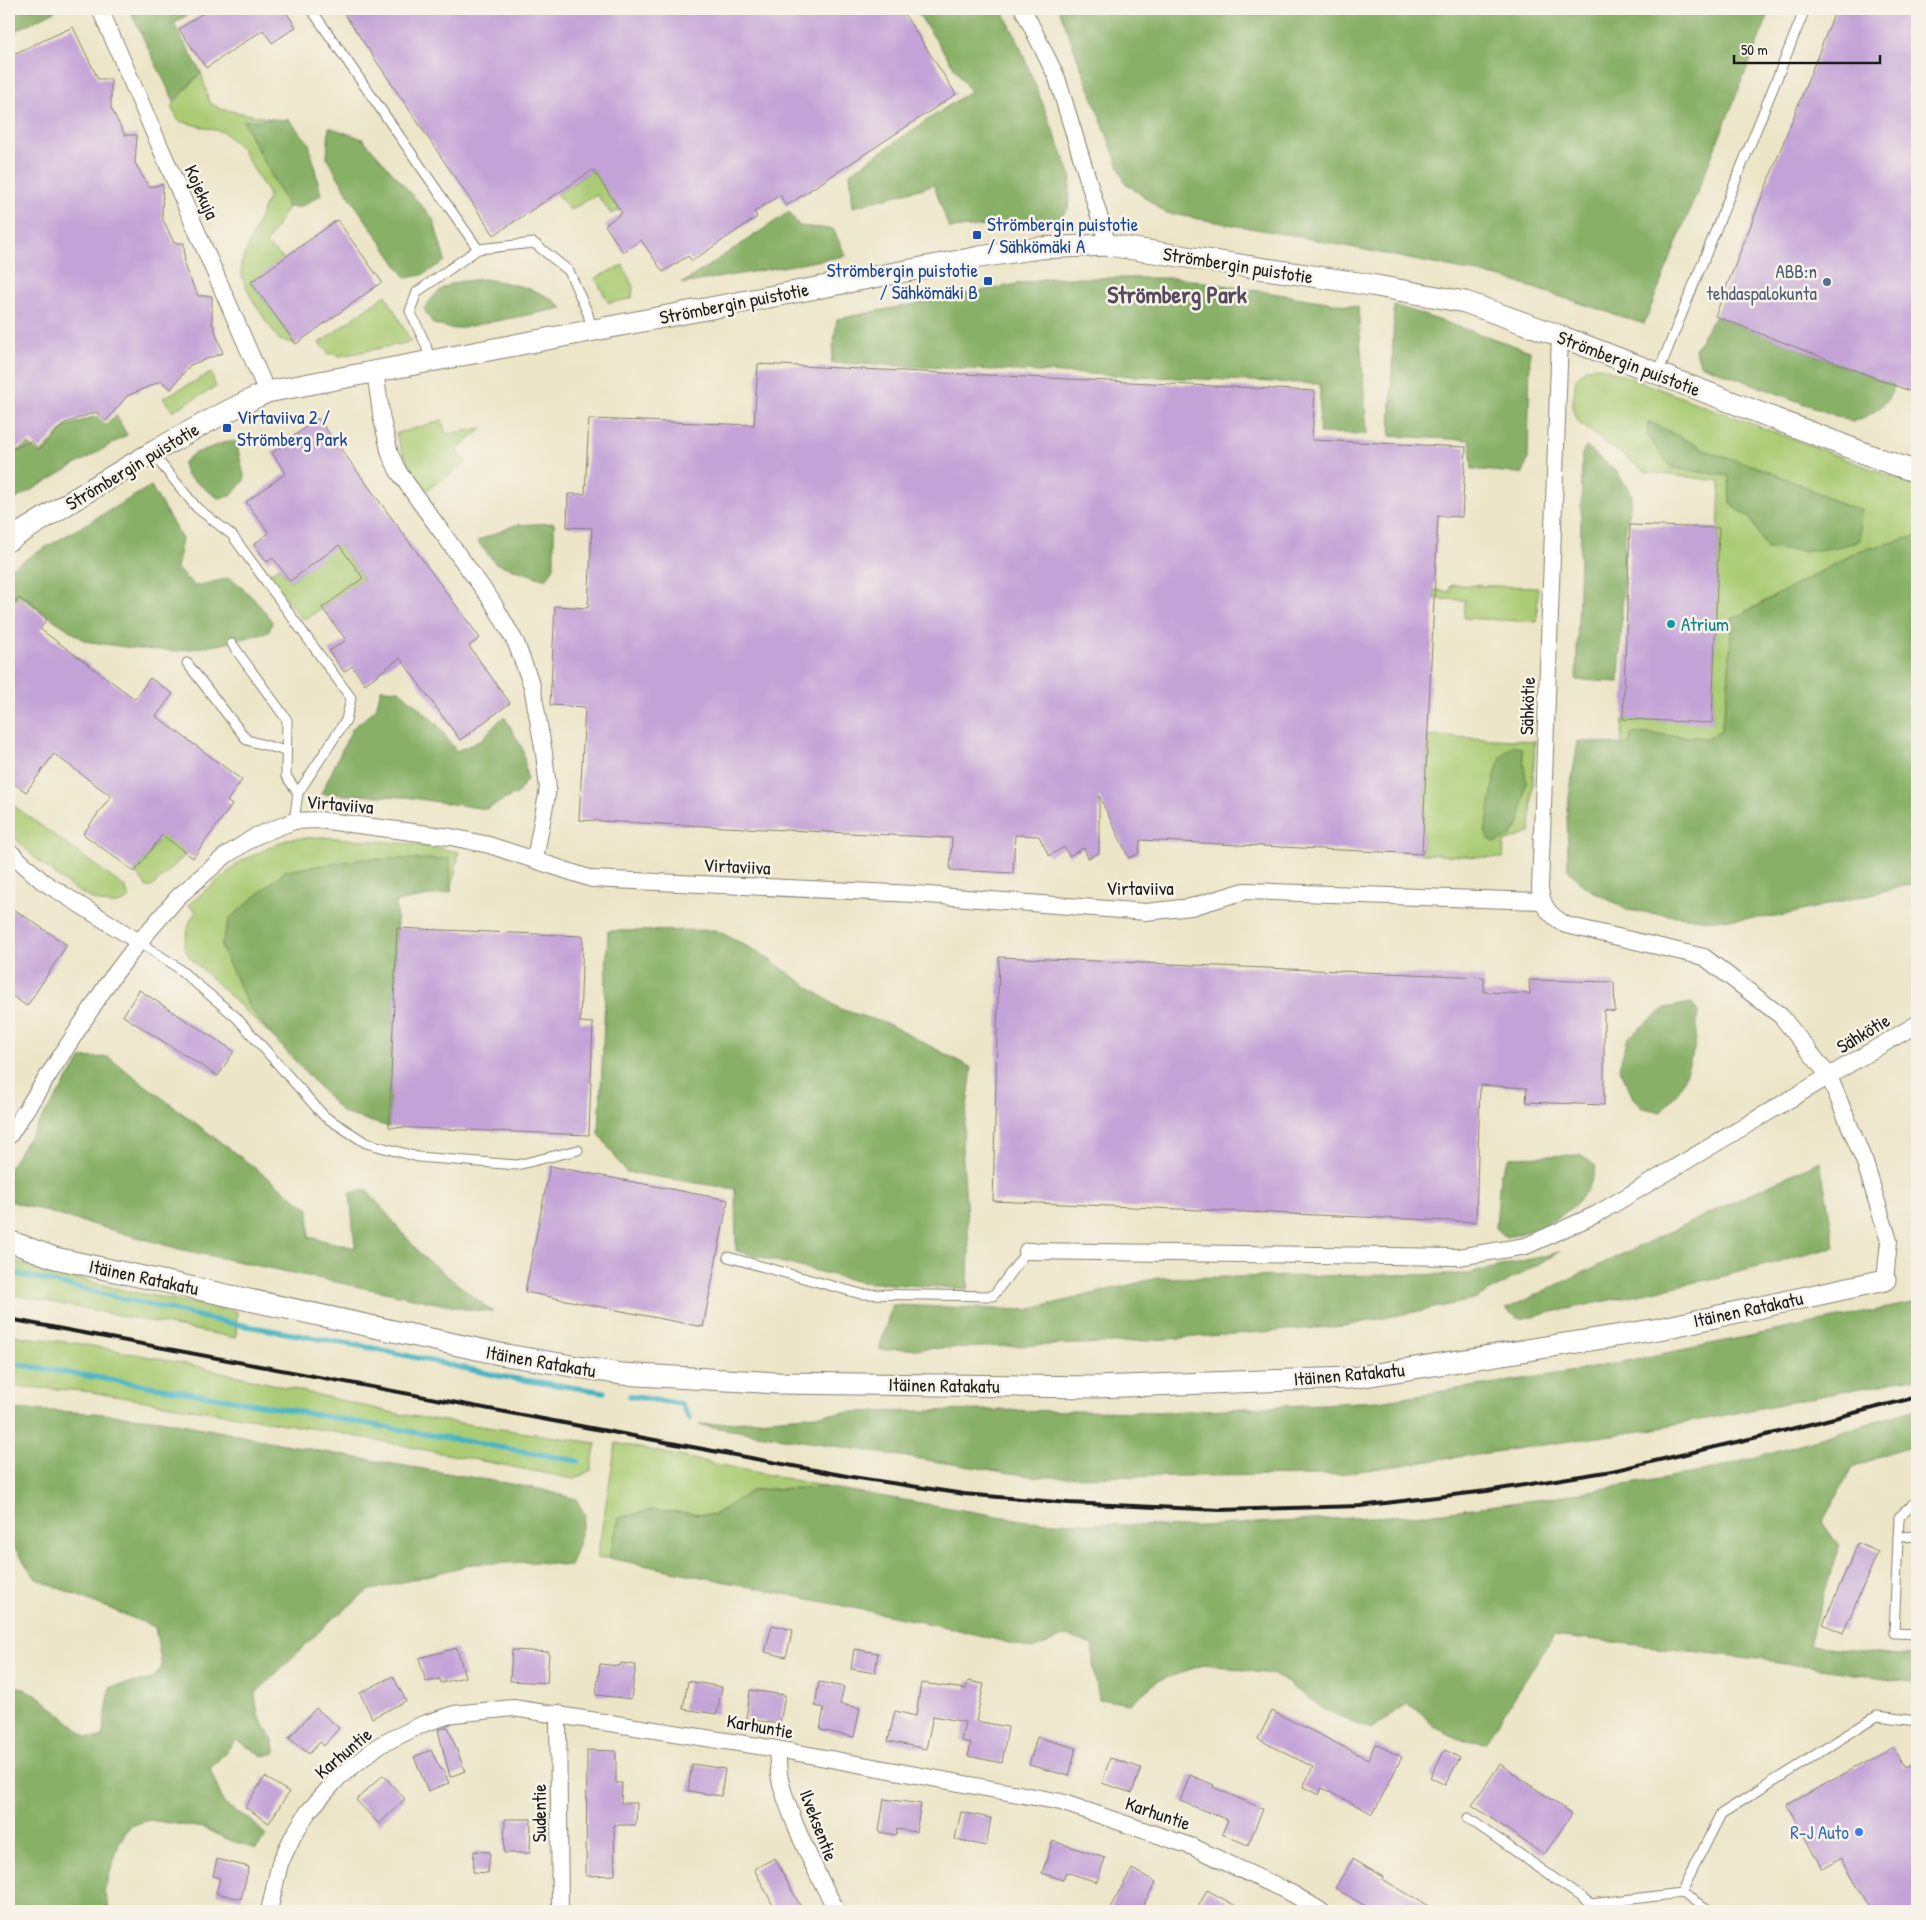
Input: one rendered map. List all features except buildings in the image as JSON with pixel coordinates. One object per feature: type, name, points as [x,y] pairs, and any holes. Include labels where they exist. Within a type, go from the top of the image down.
[{"type":"street","name":"Kojekuja","points":[[100,9],[267,392]]},
{"type":"street","points":[[1023,9],[1057,78],[1108,245]]},
{"type":"street","name":"Strömbergin puistotie","points":[[9,540],[152,453],[224,412],[267,392],[980,257],[1040,248],[1108,245],[1371,284],[1465,302],[1560,336],[1917,472]]},
{"type":"street","name":"Sähkötie","points":[[1542,901],[1540,889],[1560,336]]},
{"type":"street","points":[[375,371],[382,420],[390,454],[398,470],[422,505],[492,602],[516,643],[532,686],[544,753],[548,789],[535,859]]},
{"type":"street","name":"Virtaviiva","points":[[9,1136],[108,982],[178,897],[226,856],[256,836],[294,821],[319,820],[451,837],[490,844],[592,878],[915,894],[1146,912],[1191,907],[1245,891],[1542,901]]},
{"type":"street","points":[[9,851],[42,881],[139,942]]},
{"type":"street","points":[[1542,901],[1549,913],[1566,925],[1704,957],[1781,1016],[1829,1076],[1865,1163],[1890,1241],[1885,1280]]},
{"type":"street","name":"Sähkötie","points":[[1027,1251],[1458,1257],[1526,1246],[1597,1214],[1917,1024]]},
{"type":"street","name":"Itäinen Ratakatu","points":[[9,1241],[55,1258],[500,1354],[621,1374],[776,1383],[1096,1387],[1352,1378],[1659,1329],[1885,1280]]},
{"type":"street","name":"Karhuntie","points":[[269,1911],[280,1863],[293,1836],[308,1812],[338,1778],[378,1746],[423,1724],[454,1714],[513,1708],[777,1749],[1061,1802],[1193,1847],[1293,1894],[1321,1911]]},
{"type":"street","name":"Sudentie","points":[[558,1714],[560,1911]]},
{"type":"street","name":"Ilveksentie","points":[[777,1749],[781,1782],[800,1834],[816,1874],[837,1911]]},
{"type":"lane","points":[[311,9],[478,248]]},
{"type":"lane","points":[[1658,373],[1805,9]]},
{"type":"lane","points":[[430,361],[426,345],[410,311],[417,292],[478,248],[534,243],[569,271],[588,314],[592,330]]},
{"type":"lane","points":[[152,453],[197,508],[232,535],[351,698],[346,720],[298,793],[294,821]]},
{"type":"lane","points":[[232,644],[287,720],[286,776],[298,793]]},
{"type":"lane","points":[[187,663],[247,740],[286,751]]},
{"type":"lane","points":[[139,942],[173,964],[236,1016],[324,1116],[366,1142],[418,1157],[517,1165],[578,1150]]},
{"type":"lane","points":[[728,1257],[861,1294],[993,1296],[1027,1251]]},
{"type":"lane","points":[[1917,1501],[1899,1517],[1894,1632],[1917,1634]]},
{"type":"lane","points":[[1898,1537],[1917,1536]]},
{"type":"lane","points":[[1681,1894],[1721,1814],[1877,1716],[1917,1721]]},
{"type":"lane","points":[[1468,1818],[1591,1904],[1681,1894],[1711,1911]]},
{"type":"green space","points":[[9,9],[54,9],[55,11],[9,34]]},
{"type":"green space","points":[[129,9],[195,9],[174,24],[201,72],[174,101]]},
{"type":"green space","points":[[915,9],[1002,9],[1019,44],[1071,176],[1068,209],[1055,223],[949,228],[934,185],[853,207],[850,173],[970,91]]},
{"type":"green space","points":[[1059,9],[1771,9],[1644,324],[1503,278],[1306,238],[1166,213],[1125,183]]},
{"type":"green space","points":[[201,72],[209,102],[221,109],[272,119],[244,122],[288,207],[266,244],[284,259],[251,282],[296,344],[279,340],[255,304],[242,273],[241,264],[269,195],[241,148],[223,132],[179,121],[171,107]]},
{"type":"green space","points":[[289,120],[309,143],[321,195],[300,207],[288,207],[243,121]]},
{"type":"green space","points":[[329,127],[363,139],[430,215],[433,219],[445,261],[422,275],[406,278],[351,199],[327,158]]},
{"type":"green space","points":[[593,170],[620,210],[611,214],[597,195],[570,210],[557,194]]},
{"type":"green space","points":[[789,212],[799,226],[833,229],[846,256],[681,284]]},
{"type":"green space","points":[[623,265],[633,287],[632,298],[609,303],[595,278]]},
{"type":"green space","points":[[1048,278],[1179,278],[1358,307],[1367,434],[1319,433],[1320,384],[831,363],[837,319]]},
{"type":"green space","points":[[485,279],[536,291],[563,308],[455,329],[433,324],[424,309],[437,293],[456,282]]},
{"type":"green space","points":[[386,295],[411,342],[341,356],[328,353],[319,343]]},
{"type":"green space","points":[[1394,305],[1530,351],[1528,459],[1523,474],[1472,469],[1470,440],[1390,436]]},
{"type":"green space","points":[[1715,316],[1894,385],[1892,392],[1878,409],[1852,422],[1700,364],[1695,349]]},
{"type":"green space","points":[[1601,367],[1917,486],[1917,536],[1859,551],[1732,619],[1728,687],[1722,730],[1708,738],[1632,733],[1629,745],[1621,745],[1623,719],[1712,722],[1720,481],[1646,472],[1579,423],[1572,408],[1576,379],[1586,368]]},
{"type":"green space","points":[[211,373],[216,387],[172,411],[163,398]]},
{"type":"green space","points":[[116,415],[127,435],[9,503],[9,455],[29,444],[40,454],[66,426],[96,416],[106,424]]},
{"type":"green space","points":[[442,420],[446,434],[483,428],[457,450],[466,463],[427,490],[408,464],[396,434]]},
{"type":"green space","points":[[1648,421],[1712,453],[1755,466],[1802,485],[1848,507],[1861,509],[1860,540],[1825,549],[1767,549],[1750,518],[1730,504],[1729,476],[1672,468],[1647,435]]},
{"type":"green space","points":[[228,441],[236,442],[245,479],[231,496],[218,498],[186,475],[183,463],[193,454]]},
{"type":"green space","points":[[1586,447],[1616,471],[1632,495],[1625,535],[1619,682],[1576,680],[1582,454]]},
{"type":"green space","points":[[151,486],[182,539],[177,569],[195,586],[230,578],[253,598],[267,615],[272,622],[269,632],[223,644],[177,651],[138,649],[85,641],[19,596],[9,608],[9,569]]},
{"type":"green space","points":[[554,523],[554,567],[546,580],[495,563],[477,541],[515,525]]},
{"type":"green space","points":[[1917,536],[1917,883],[1776,917],[1710,920],[1627,910],[1584,886],[1568,870],[1567,809],[1578,741],[1629,745],[1632,733],[1708,738],[1721,730],[1728,687],[1732,619],[1859,551]]},
{"type":"green space","points":[[336,541],[363,578],[308,618],[301,618],[267,575],[279,567],[290,581],[318,560]]},
{"type":"green space","points":[[1450,586],[1538,587],[1537,622],[1464,618],[1465,600],[1434,599],[1435,590],[1450,592]]},
{"type":"green space","points":[[381,689],[399,690],[436,723],[456,751],[480,741],[504,716],[523,750],[527,779],[518,793],[486,809],[405,797],[321,794],[352,729],[376,709]]},
{"type":"green space","points":[[1428,736],[1535,741],[1530,833],[1504,842],[1503,858],[1422,854]]},
{"type":"green space","points":[[1514,745],[1522,749],[1526,781],[1520,823],[1511,836],[1495,843],[1488,838],[1485,832],[1492,790],[1501,758]]},
{"type":"green space","points":[[9,802],[126,888],[129,898],[117,904],[102,902],[84,895],[48,869],[9,832]]},
{"type":"green space","points":[[150,826],[187,853],[152,887],[147,887],[135,872],[157,842]]},
{"type":"green space","points":[[322,837],[412,844],[459,852],[451,892],[449,859],[249,1007],[274,1038],[190,958],[184,946],[190,921],[196,911],[188,905],[241,861],[288,839]]},
{"type":"green space","points":[[362,859],[450,859],[451,892],[396,902],[397,928],[389,1127],[343,1113],[274,1038],[249,1007],[221,947],[229,919],[285,871]]},
{"type":"green space","points":[[716,930],[760,953],[840,1009],[888,1024],[972,1068],[962,1145],[969,1248],[968,1289],[860,1282],[736,1251],[735,1189],[626,1172],[599,1134],[608,931]]},
{"type":"green space","points":[[1691,1003],[1698,1012],[1695,1047],[1680,1089],[1661,1112],[1643,1108],[1633,1098],[1619,1067],[1628,1038],[1665,1008]]},
{"type":"green space","points":[[108,1057],[309,1209],[309,1237],[355,1248],[350,1193],[367,1190],[422,1256],[493,1312],[465,1309],[183,1250],[9,1201],[9,1168],[82,1058]]},
{"type":"green space","points":[[1580,1155],[1596,1166],[1592,1181],[1574,1205],[1549,1222],[1520,1233],[1506,1237],[1496,1228],[1500,1175],[1510,1157]]},
{"type":"green space","points":[[1820,1161],[1835,1247],[1720,1277],[1519,1319],[1506,1309]]},
{"type":"green space","points":[[1560,1252],[1474,1300],[1344,1326],[1112,1343],[879,1350],[892,1305],[1027,1310],[1157,1278],[1467,1274]]},
{"type":"green space","points":[[9,1260],[126,1291],[237,1311],[236,1338],[9,1294]]},
{"type":"green space","points":[[1917,1302],[1917,1377],[1655,1429],[1332,1475],[1037,1477],[699,1425],[852,1412],[991,1410],[1169,1412],[1378,1401],[1582,1370]]},
{"type":"green space","points":[[9,1335],[82,1344],[192,1365],[398,1414],[596,1443],[591,1470],[574,1479],[334,1432],[84,1391],[9,1386]]},
{"type":"green space","points":[[9,1409],[95,1413],[161,1420],[335,1454],[540,1489],[576,1499],[585,1515],[578,1545],[570,1566],[537,1562],[473,1564],[368,1591],[330,1621],[255,1694],[258,1715],[273,1740],[276,1753],[263,1756],[236,1740],[210,1769],[224,1804],[252,1821],[267,1836],[256,1849],[226,1839],[204,1828],[149,1820],[130,1826],[120,1841],[104,1891],[110,1911],[9,1911],[9,1683],[36,1694],[87,1737],[102,1738],[110,1687],[153,1679],[162,1667],[155,1627],[36,1579],[9,1540]]},
{"type":"green space","points":[[1917,1409],[1917,1444],[1852,1467],[1823,1522],[1839,1545],[1809,1645],[1917,1657],[1917,1684],[1758,1659],[1554,1635],[1485,1743],[1459,1739],[1433,1727],[1421,1712],[1407,1704],[1371,1729],[1327,1711],[1276,1675],[1205,1664],[1158,1681],[1130,1704],[1099,1699],[1093,1666],[1093,1645],[1066,1636],[1032,1649],[951,1628],[609,1558],[619,1518],[652,1510],[714,1515],[753,1490],[826,1487],[1028,1521],[1182,1527],[1427,1514],[1542,1499],[1712,1470]]},
{"type":"green space","points":[[616,1443],[826,1487],[753,1490],[714,1515],[652,1510],[619,1518],[609,1558],[597,1558]]},
{"type":"waterway","points":[[9,1272],[219,1321],[372,1348],[504,1377],[604,1392]]},
{"type":"waterway","points":[[9,1363],[227,1399],[578,1461]]},
{"type":"waterway","points":[[630,1396],[681,1404],[690,1419]]},
{"type":"railway","points":[[9,1319],[852,1477],[964,1494],[1068,1503],[1221,1510],[1360,1506],[1487,1491],[1612,1471],[1775,1433],[1917,1397]]},
{"type":"place","name":"Strömbergin puistotie / Sähkömäki A","points":[[977,235]]},
{"type":"place","name":"Strömbergin puistotie / Sähkömäki B","points":[[988,281]]},
{"type":"place","name":"ABB:n tehdaspalokunta","points":[[1827,282]]},
{"type":"place","name":"Virtaviiva 2 / Strömberg Park","points":[[227,428]]},
{"type":"place","name":"Atrium","points":[[1671,624]]},
{"type":"place","name":"R-J Auto","points":[[1859,1832]]},
{"type":"district","name":"Strömberg Park","points":[[1177,294]]}]
